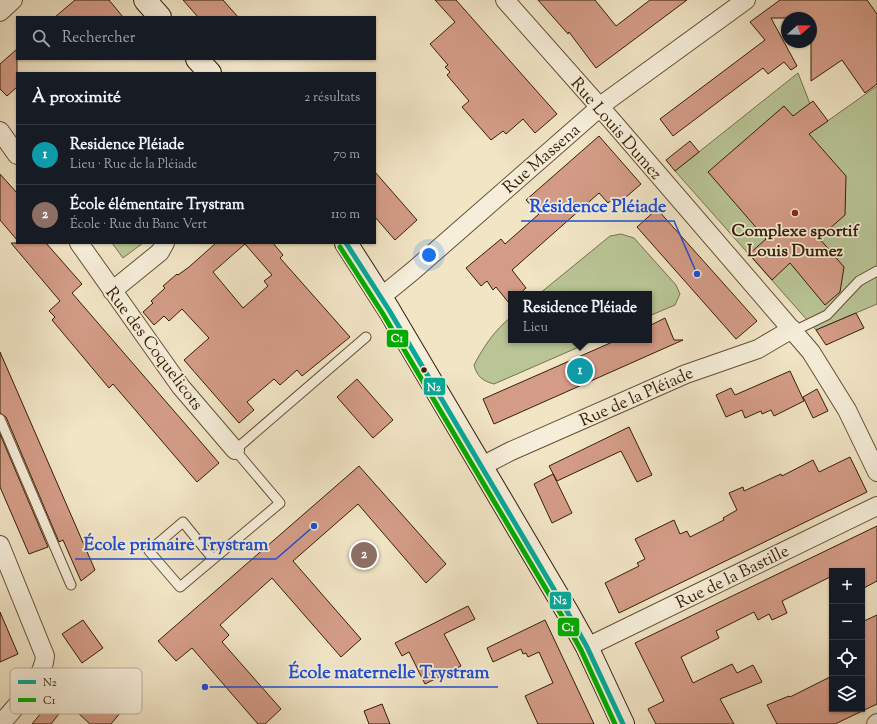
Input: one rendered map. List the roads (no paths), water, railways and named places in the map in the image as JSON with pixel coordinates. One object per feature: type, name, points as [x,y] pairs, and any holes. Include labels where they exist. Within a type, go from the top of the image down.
[{"type":"street","points":[[0,12],[13,0]]},
{"type":"street","points":[[145,0],[159,16]]},
{"type":"street","name":"Rue Louis Dumez","points":[[505,0],[811,352],[838,394],[877,472]]},
{"type":"street","name":"Rue Massena","points":[[381,297],[414,270],[599,108],[725,6],[746,0]]},
{"type":"street","points":[[198,60],[209,72]]},
{"type":"street","points":[[0,131],[16,154]]},
{"type":"street","name":"Rue des Coquelicots","points":[[80,244],[181,387],[235,450]]},
{"type":"street","points":[[112,291],[160,252],[164,244]]},
{"type":"street","points":[[347,244],[381,297],[482,466],[587,647],[619,719]]},
{"type":"street","name":"Rue de la Pléiade","points":[[482,466],[505,454],[686,374],[758,349],[793,330]]},
{"type":"street","name":"Rue de la Bastille","points":[[587,647],[877,506]]},
{"type":"street","points":[[0,546],[42,645],[45,656],[43,668]]},
{"type":"street","points":[[0,724],[10,712]]},
{"type":"lane","points":[[793,330],[827,315],[859,281],[877,271]]},
{"type":"lane","points":[[213,559],[183,522],[149,550],[180,587],[280,503],[235,450],[366,337]]},
{"type":"lane","points":[[0,419],[71,585]]},
{"type":"place","name":"Complexe sportif Louis Dumez","points":[[795,213]]},
{"type":"place","name":"Résidence Pléiade","points":[[697,274]]},
{"type":"place","name":"Residence Pléiade","points":[[580,371]]},
{"type":"place","name":"École primaire Trystram","points":[[314,526]]},
{"type":"place","name":"École élémentaire Trystram","points":[[364,555]]},
{"type":"place","name":"École maternelle Trystram","points":[[205,687]]}]
